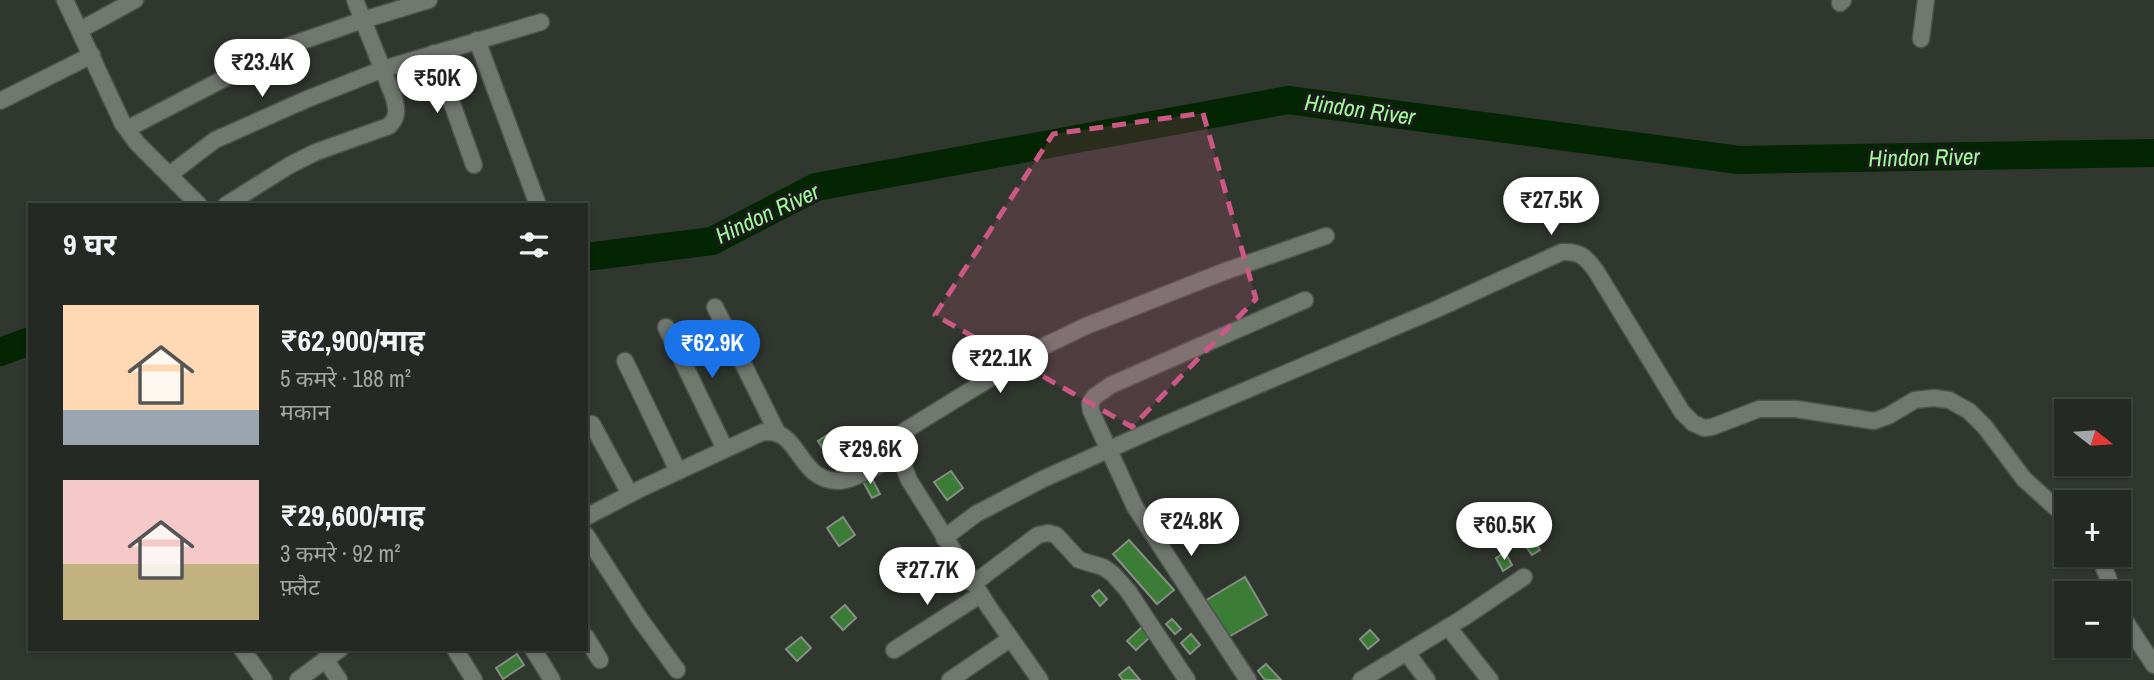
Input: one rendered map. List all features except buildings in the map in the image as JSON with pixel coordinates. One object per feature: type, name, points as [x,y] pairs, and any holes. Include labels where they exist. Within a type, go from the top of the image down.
[{"type":"street","points":[[65,0],[109,97],[127,129],[137,143],[197,203]]},
{"type":"street","points":[[80,30],[135,0]]},
{"type":"street","points":[[229,203],[290,165],[316,152],[388,126],[395,120],[397,110],[355,0]]},
{"type":"street","points":[[127,129],[285,47],[429,0]]},
{"type":"street","points":[[1921,39],[1926,0]]},
{"type":"street","points":[[169,175],[215,140],[304,100],[383,69],[541,22]]},
{"type":"street","points":[[477,40],[537,203]]},
{"type":"street","points":[[434,53],[474,165]]},
{"type":"street","points":[[0,101],[92,55]]},
{"type":"street","points":[[1041,680],[977,589],[909,480],[897,448],[898,437],[1036,350],[1143,303],[1326,236]]},
{"type":"street","points":[[944,538],[976,514],[1108,450],[1437,309],[1562,252],[1572,251],[1587,258],[1659,377],[1682,412],[1693,423],[1704,428],[1712,427],[1759,409],[1775,408],[1874,421],[1915,400],[1949,400],[1969,411],[1985,426],[2024,479],[2054,506]]},
{"type":"street","points":[[1248,680],[1135,507],[1090,404],[1094,397],[1111,385],[1305,300]]},
{"type":"street","points":[[715,307],[778,433],[788,440],[803,463],[815,473],[836,481],[848,479],[899,455]]},
{"type":"street","points":[[666,327],[725,449]]},
{"type":"street","points":[[625,361],[678,471]]},
{"type":"street","points":[[593,424],[630,494]]},
{"type":"street","points":[[588,516],[762,432],[778,433]]},
{"type":"street","points":[[894,650],[977,589],[1038,535],[1048,533],[1056,535],[1079,560],[1103,567],[1113,574],[1128,591],[1187,680]]},
{"type":"street","points":[[588,538],[640,620],[677,670]]},
{"type":"street","points":[[1361,680],[1524,577]]},
{"type":"street","points":[[1448,627],[1490,680]]},
{"type":"street","points":[[2131,630],[2154,665]]},
{"type":"street","points":[[950,680],[1010,639]]},
{"type":"street","points":[[588,640],[600,660]]},
{"type":"street","points":[[243,651],[264,680]]},
{"type":"street","points":[[456,651],[474,680]]},
{"type":"street","points":[[534,651],[552,680]]},
{"type":"street","points":[[298,680],[331,653],[339,680]]},
{"type":"street","points":[[1407,653],[1427,680]]},
{"type":"highlighted area","points":[[1203,113],[1256,299],[1132,427],[935,315],[1053,134]]},
{"type":"waterway","name":"Hindon River","points":[[588,257],[712,241],[816,187],[1288,100],[1739,160],[2154,153]]},
{"type":"waterway","name":"Hindon River","points":[[0,352],[28,342]]}]
